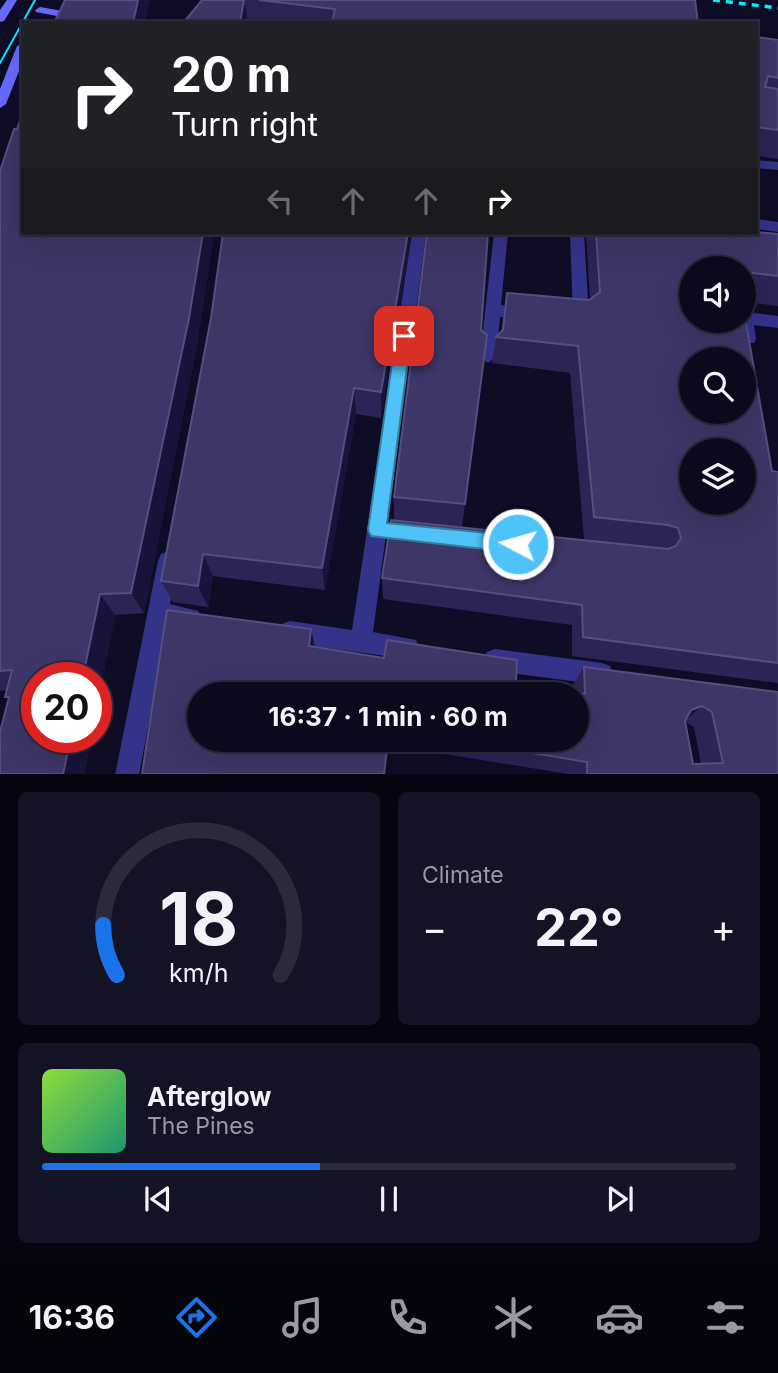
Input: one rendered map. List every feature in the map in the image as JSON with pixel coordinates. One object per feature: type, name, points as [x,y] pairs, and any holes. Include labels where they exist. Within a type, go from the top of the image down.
[{"type":"main road","points":[[0,19],[12,0]]},
{"type":"main road","points":[[35,21],[47,0]]},
{"type":"main road","points":[[40,10],[102,21]]},
{"type":"main road","points":[[0,104],[21,51]]},
{"type":"street","points":[[758,164],[778,166]]},
{"type":"street","points":[[758,224],[778,227]]},
{"type":"street","points":[[361,642],[419,235]]},
{"type":"street","points":[[488,357],[501,235]]},
{"type":"street","points":[[493,310],[581,319],[577,235]]},
{"type":"street","points":[[749,347],[744,318],[778,322]]},
{"type":"street","points":[[377,530],[398,532]]},
{"type":"street","points":[[127,774],[171,546]]},
{"type":"street","points":[[159,613],[213,621]]},
{"type":"street","points":[[267,629],[429,651]]},
{"type":"street","points":[[470,657],[629,678]]},
{"type":"building","points":[[65,0],[138,0],[133,21],[55,21]]},
{"type":"building","points":[[202,0],[244,0],[240,21],[185,21]]},
{"type":"building","points":[[259,0],[695,0],[698,21],[332,21],[335,9]]},
{"type":"building","points":[[758,37],[778,40],[778,78],[768,76],[765,87],[778,89],[778,130],[758,127]]},
{"type":"building","points":[[21,118],[21,235],[203,235],[189,318],[131,593],[100,594],[86,662],[21,662],[21,753],[68,753],[63,774],[0,774],[0,732],[9,697],[5,697],[12,670],[0,671],[0,171],[14,129],[17,129]]},
{"type":"building","points":[[778,234],[778,276],[756,273],[756,256],[679,256],[679,333],[748,333],[750,347],[679,347],[679,424],[756,424],[756,380],[772,471],[778,472],[778,663],[583,637],[582,605],[382,578],[391,520],[668,549],[676,546],[681,538],[678,528],[594,517],[578,346],[496,337],[503,330],[507,293],[589,300],[600,292],[596,235]]},
{"type":"building","points":[[223,235],[408,235],[381,392],[354,388],[322,568],[203,554],[198,586],[161,581],[211,318]]},
{"type":"building","points":[[427,235],[488,235],[481,330],[487,335],[465,504],[394,497]]},
{"type":"building","points":[[167,610],[311,629],[309,646],[384,658],[387,640],[517,660],[516,682],[187,682],[187,752],[387,752],[384,774],[142,774]]},
{"type":"building","points":[[584,667],[778,692],[778,774],[587,774],[587,762],[526,752],[589,752],[589,682],[585,682]],"holes":[[[702,706],[712,712],[723,763],[693,764],[685,721],[691,710]]]},
{"type":"tram line","points":[[23,21],[35,0]]},
{"type":"tram line","points":[[0,63],[21,25]]},
{"type":"railway","points":[[713,0],[778,8]]},
{"type":"route","points":[[404,336],[377,530],[518,544]]}]
